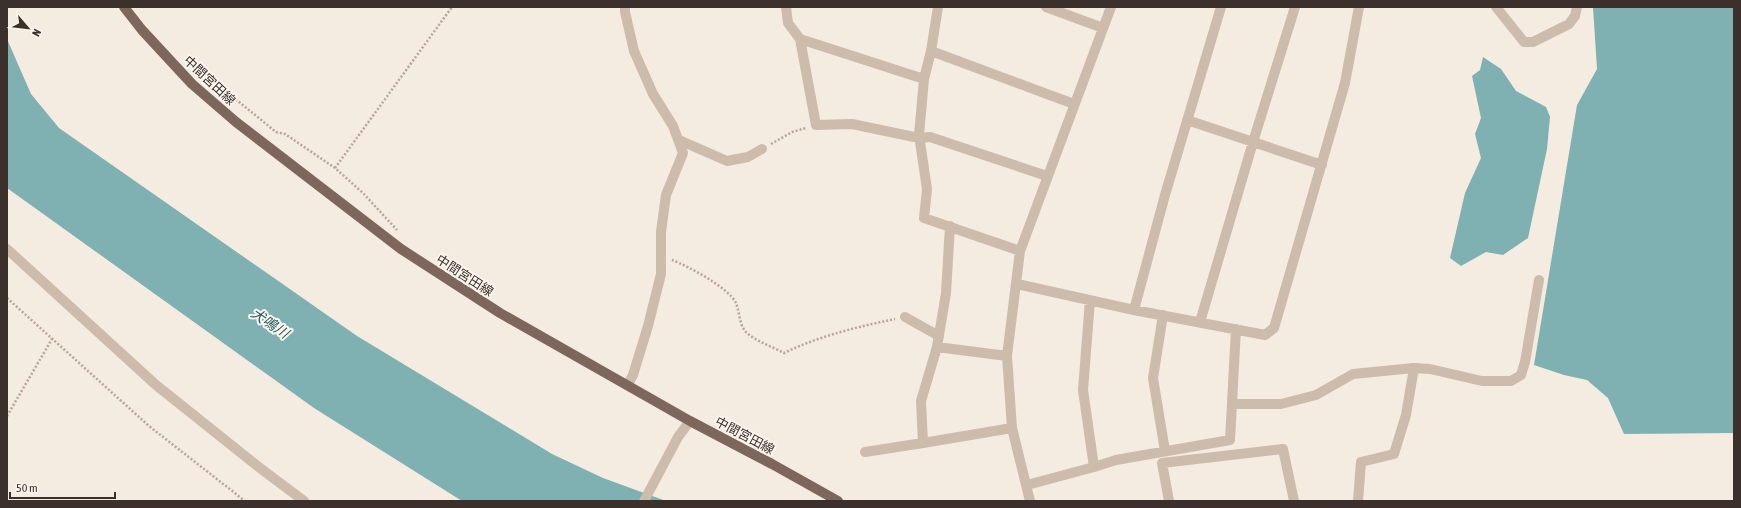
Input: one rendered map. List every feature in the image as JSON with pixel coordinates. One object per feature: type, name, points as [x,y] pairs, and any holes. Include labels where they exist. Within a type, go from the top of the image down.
[{"type":"main road","name":"中間宮田線","points":[[124,7],[142,30],[192,84],[236,122],[402,250],[500,313],[628,384],[690,421],[838,501]]},
{"type":"street","points":[[625,7],[624,12],[634,51],[653,94],[673,126],[683,153],[666,195],[661,232],[661,274],[648,326],[633,375],[628,384]]},
{"type":"street","points":[[786,7],[788,22],[800,39],[816,125],[852,124],[919,138],[930,137],[1047,176]]},
{"type":"street","points":[[938,7],[932,51],[924,79],[919,138],[927,189],[924,218],[1020,251]]},
{"type":"street","points":[[1046,7],[1103,28]]},
{"type":"street","points":[[1030,501],[1012,428],[1007,356],[1020,251],[1111,7]]},
{"type":"street","points":[[1200,322],[1253,142],[1296,7]]},
{"type":"street","points":[[1017,284],[1134,310],[1265,335],[1274,328],[1345,83],[1359,7]]},
{"type":"street","points":[[1496,7],[1524,42],[1533,42],[1569,24],[1575,16],[1577,7]]},
{"type":"street","points":[[1134,310],[1219,8]]},
{"type":"street","points":[[800,39],[924,79]]},
{"type":"street","points":[[932,51],[1074,104]]},
{"type":"street","points":[[1187,120],[1322,165]]},
{"type":"street","points":[[679,140],[727,161],[748,157],[762,149]]},
{"type":"street","points":[[923,443],[921,401],[938,347],[946,293],[950,226]]},
{"type":"street","points":[[7,248],[156,385],[304,501]]},
{"type":"street","points":[[1232,404],[1281,404],[1316,395],[1353,374],[1414,368],[1430,369],[1482,381],[1511,381],[1521,375],[1526,362],[1538,280]]},
{"type":"street","points":[[1090,300],[1083,390],[1094,467]]},
{"type":"street","points":[[1163,315],[1154,378],[1165,451]]},
{"type":"street","points":[[906,317],[939,336]]},
{"type":"street","points":[[1027,484],[1116,460],[1230,440],[1236,329]]},
{"type":"street","points":[[938,347],[1007,356]]},
{"type":"street","points":[[1358,501],[1360,462],[1394,454],[1406,415],[1414,368]]},
{"type":"street","points":[[644,501],[678,437],[690,421]]},
{"type":"street","points":[[865,452],[1012,428]]},
{"type":"street","points":[[1169,501],[1162,462],[1283,449],[1294,501]]},
{"type":"path","points":[[335,168],[452,7]]},
{"type":"path","points":[[218,84],[276,132],[285,134],[335,168],[364,193],[407,240],[402,250]]},
{"type":"path","points":[[762,149],[792,132],[816,125]]},
{"type":"path","points":[[661,258],[684,265],[729,293],[736,302],[743,328],[749,335],[784,353],[804,343],[860,327],[906,317]]},
{"type":"path","points":[[7,298],[149,426],[240,500],[245,501]]},
{"type":"path","points":[[7,416],[52,339]]},
{"type":"water","points":[[1593,7],[1734,7],[1734,433],[1624,434],[1608,398],[1587,380],[1564,375],[1534,365],[1577,105],[1597,69]]},
{"type":"water","name":"犬鳴川","points":[[7,39],[31,94],[59,128],[357,336],[552,454],[603,478],[666,501],[462,501],[314,408],[7,188]]},
{"type":"water","points":[[1483,57],[1501,69],[1516,91],[1546,107],[1550,117],[1547,149],[1528,238],[1503,255],[1486,252],[1461,266],[1450,258],[1465,193],[1481,158],[1475,134],[1481,118],[1472,76],[1480,70]]}]
